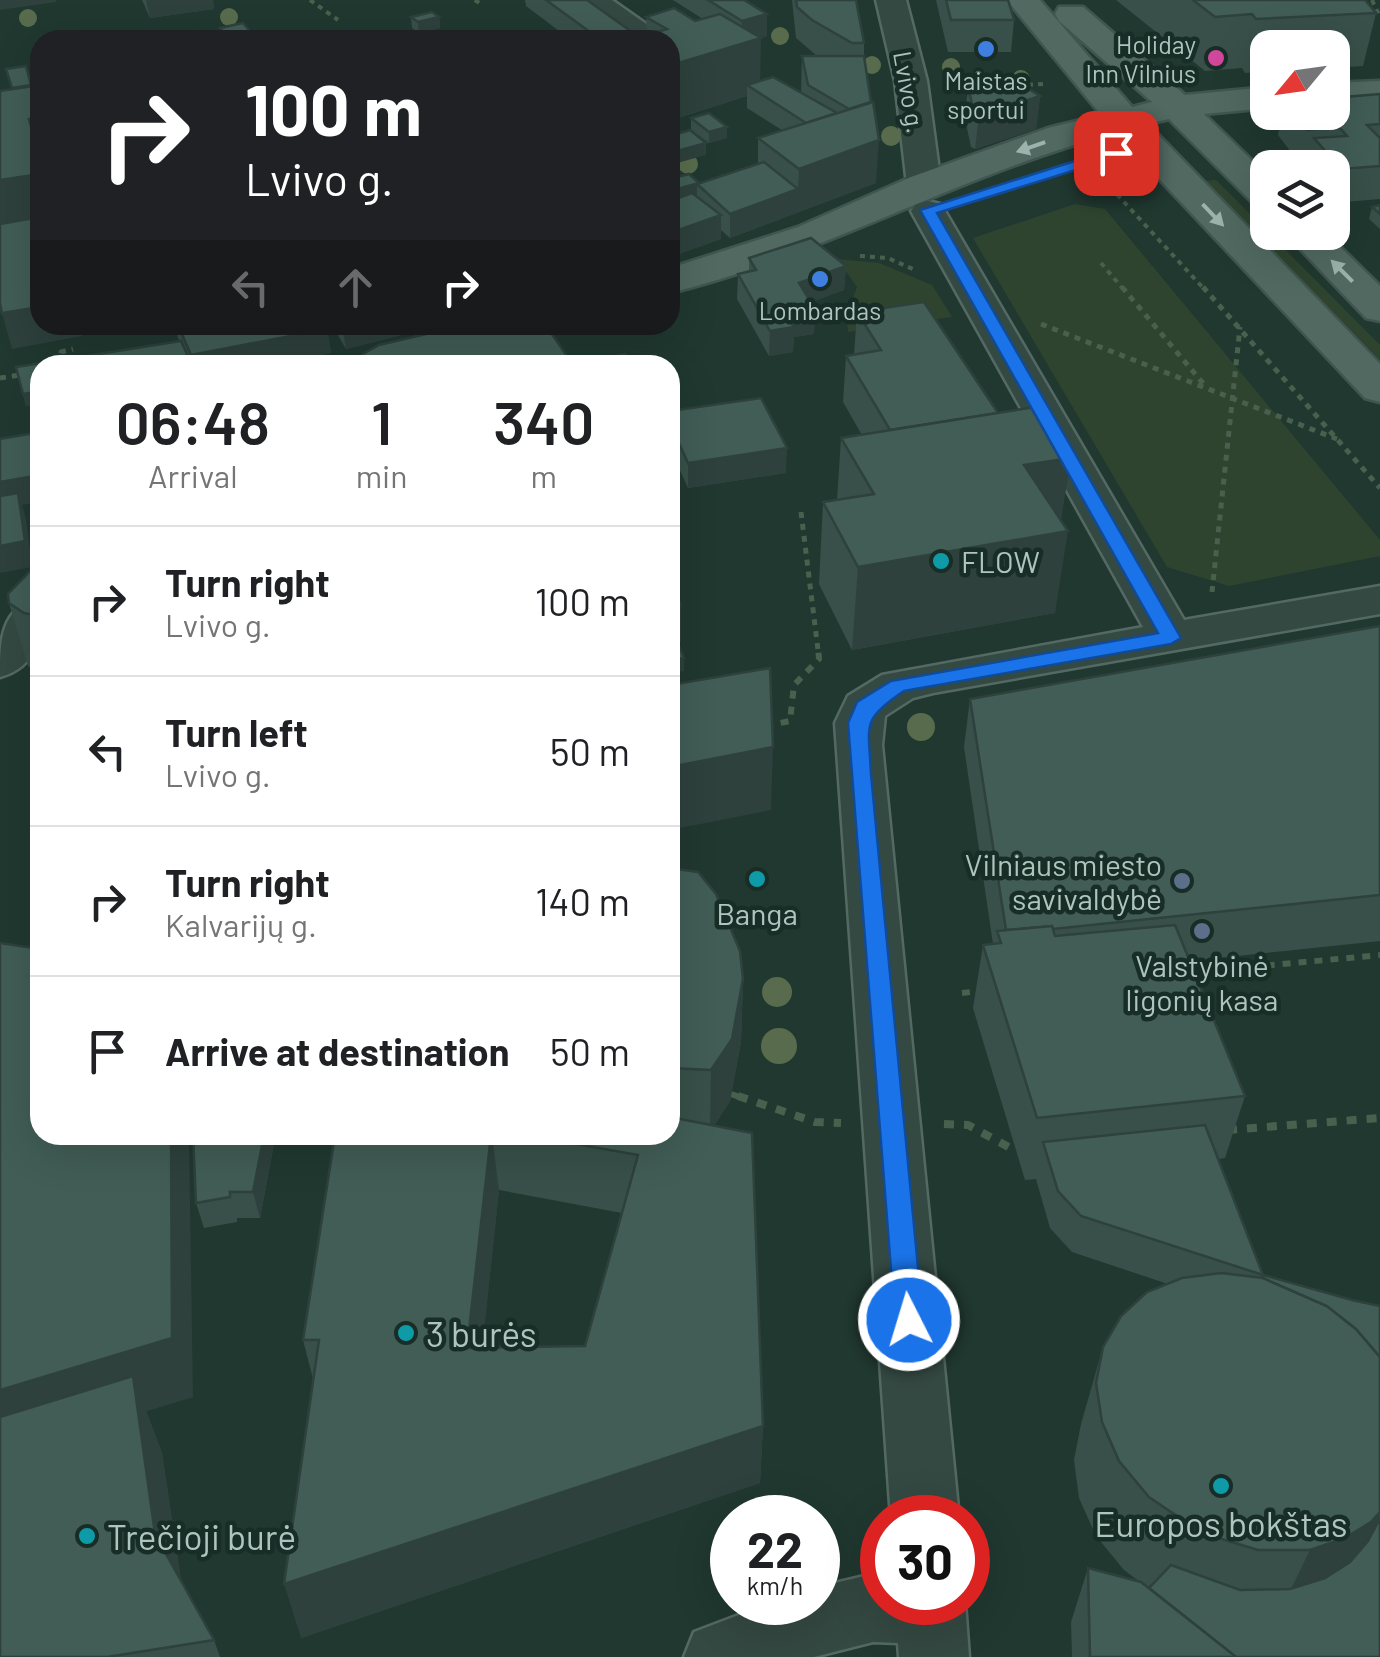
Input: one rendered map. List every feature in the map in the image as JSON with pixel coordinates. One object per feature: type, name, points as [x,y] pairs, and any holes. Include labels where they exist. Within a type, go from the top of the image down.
[{"type":"main road","points":[[1023,0],[1134,132],[1380,389]]},
{"type":"main road","points":[[1053,0],[1189,119],[1250,179]]},
{"type":"main road","points":[[1350,92],[1380,91]]},
{"type":"main road","points":[[680,278],[1134,132],[1250,101]]},
{"type":"main road","points":[[1350,110],[1380,108]]},
{"type":"main road","points":[[1189,119],[1250,116]]},
{"type":"main road","points":[[926,198],[1086,161],[1134,132]]},
{"type":"main road","points":[[1321,250],[1380,308]]},
{"type":"street","points":[[592,0],[638,30]]},
{"type":"street","name":"Lvivo g.","points":[[891,0],[911,81],[926,198],[977,297],[1171,638]]},
{"type":"street","points":[[923,1495],[858,745],[858,723],[865,707],[898,686],[1171,638],[1220,605],[1380,600]]},
{"type":"street","points":[[0,662],[30,624]]},
{"type":"street","points":[[720,1657],[860,1611]]},
{"type":"path","points":[[310,0],[338,20]]},
{"type":"path","points":[[475,0],[482,5]]},
{"type":"path","points":[[1372,0],[1380,17]]},
{"type":"path","points":[[1018,85],[1056,84]]},
{"type":"path","points":[[1086,161],[1240,327],[1380,488]]},
{"type":"path","points":[[812,235],[828,254],[888,258],[1231,400],[1338,440]]},
{"type":"path","points":[[1101,263],[1208,390]]},
{"type":"path","points":[[1220,605],[1231,400],[1240,327]]},
{"type":"path","points":[[61,355],[73,350]]},
{"type":"path","points":[[0,378],[30,374]]},
{"type":"path","points":[[756,728],[790,721],[788,701],[795,677],[819,659],[801,512]]},
{"type":"path","points":[[1199,590],[1220,605]]},
{"type":"path","points":[[1178,974],[1380,955]]},
{"type":"path","points":[[962,993],[982,991]]},
{"type":"path","points":[[731,1094],[814,1122],[968,1125],[1016,1151]]},
{"type":"path","points":[[1217,1130],[1380,1118]]},
{"type":"green space","points":[[1216,180],[1250,214],[1250,228],[1204,181]]},
{"type":"green space","points":[[1075,204],[1105,209],[1380,540],[1380,556],[1229,586],[1167,567],[973,238]]},
{"type":"green space","points":[[1272,250],[1286,250],[1380,345],[1380,360]]},
{"type":"green space","points":[[837,259],[879,263],[932,285],[952,317],[848,332],[846,317],[857,287]]},
{"type":"building","points":[[546,0],[587,0],[629,30],[587,30]]},
{"type":"building","points":[[708,0],[744,0],[767,14],[742,21]]},
{"type":"building","points":[[796,0],[856,0],[864,43],[852,43],[812,20],[797,7]]},
{"type":"building","points":[[946,0],[1008,0],[1014,20],[951,20]]},
{"type":"building","points":[[1193,0],[1365,0],[1376,13],[1256,19],[1252,14],[1215,17]]},
{"type":"building","points":[[674,8],[695,21],[720,14],[761,38],[680,62],[680,30],[664,30],[667,29],[646,17]]},
{"type":"building","points":[[432,12],[439,17],[418,22],[411,17]]},
{"type":"building","points":[[243,23],[249,30],[222,30]]},
{"type":"building","points":[[802,56],[864,56],[871,102],[849,109],[808,85]]},
{"type":"building","points":[[26,66],[30,85],[12,88],[6,69]]},
{"type":"building","points":[[1004,74],[1040,96],[979,116],[974,113],[968,86]]},
{"type":"building","points":[[773,77],[837,113],[806,123],[747,85]]},
{"type":"building","points":[[30,86],[30,176],[0,180],[0,91]]},
{"type":"building","points":[[1380,94],[1380,124],[1367,125],[1380,138],[1380,166],[1350,168],[1350,150],[1324,150],[1314,138],[1347,136],[1342,130],[1350,130],[1350,96]]},
{"type":"building","points":[[873,102],[879,140],[799,169],[758,138]]},
{"type":"building","points":[[709,113],[727,127],[709,132],[691,118]]},
{"type":"building","points":[[690,130],[706,143],[680,150],[680,133]]},
{"type":"building","points":[[764,162],[798,189],[730,214],[697,184]]},
{"type":"building","points":[[689,174],[699,183],[680,188],[680,176]]},
{"type":"building","points":[[692,193],[721,215],[680,229],[680,197]]},
{"type":"building","points":[[30,219],[30,309],[2,313],[0,224]]},
{"type":"building","points":[[811,238],[846,266],[799,283],[815,309],[786,314],[794,327],[770,331],[738,274],[756,270],[749,258]]},
{"type":"building","points":[[924,302],[998,413],[890,430],[846,356],[881,350],[857,312]]},
{"type":"building","points":[[182,335],[296,335],[191,355]]},
{"type":"building","points":[[422,335],[553,335],[566,355],[362,355],[379,345]]},
{"type":"building","points":[[181,341],[187,355],[92,355]]},
{"type":"building","points":[[30,365],[30,393],[23,394],[16,367]]},
{"type":"building","points":[[761,398],[787,448],[688,463],[680,446],[680,410]]},
{"type":"building","points":[[1035,407],[1071,458],[1024,465],[1068,531],[858,567],[823,502],[874,494],[841,438]]},
{"type":"building","points":[[30,434],[30,477],[0,482],[0,439]]},
{"type":"building","points":[[18,493],[25,541],[0,546],[0,496]]},
{"type":"building","points":[[30,571],[30,614],[9,603],[8,594]]},
{"type":"building","name":"Vilniaus miesto savivaldybė","points":[[1380,626],[1380,895],[1053,929],[1052,926],[1006,930],[970,699]]},
{"type":"building","points":[[770,668],[773,747],[680,765],[680,683]]},
{"type":"building","points":[[680,869],[698,872],[716,894],[740,951],[743,979],[732,1039],[711,1070],[680,1068]]},
{"type":"building","points":[[1175,925],[1245,1096],[1037,1118],[983,945],[1001,943],[997,931],[1052,926],[1055,936]]},
{"type":"building","points":[[0,943],[30,948],[30,1145],[171,1145],[172,1338],[0,1390]]},
{"type":"building","name":"3 burės","points":[[680,1119],[752,1133],[763,1426],[284,1584],[319,1340],[303,1340],[333,1145],[490,1145],[467,1348],[585,1346],[638,1155],[582,1145],[680,1145]]},
{"type":"building","points":[[1205,1125],[1263,1275],[1081,1216],[1058,1191],[1043,1142]]},
{"type":"building","points":[[193,1145],[262,1145],[253,1192],[230,1192],[230,1197],[196,1203]]},
{"type":"building","name":"Europos bokštas","points":[[1221,1273],[1263,1278],[1327,1306],[1356,1329],[1380,1357],[1380,1512],[1345,1538],[1310,1550],[1258,1550],[1202,1533],[1149,1497],[1119,1461],[1102,1422],[1096,1383],[1103,1347],[1121,1316],[1147,1292],[1182,1278]]},
{"type":"building","points":[[1263,1275],[1380,1306],[1380,1357],[1356,1329],[1327,1306]]},
{"type":"building","name":"Trečioji burė","points":[[133,1376],[155,1534],[214,1640],[107,1657],[0,1657],[0,1417]]},
{"type":"building","points":[[1380,1518],[1380,1657],[1236,1657],[1149,1588],[1171,1565],[1240,1590],[1290,1589],[1325,1578],[1350,1562],[1368,1541]]},
{"type":"building","points":[[1088,1568],[1141,1582],[1236,1657],[1090,1657]]},
{"type":"place","name":"Maistas sportui","points":[[986,49]]},
{"type":"place","name":"Holiday Inn Vilnius","points":[[1216,58]]},
{"type":"place","name":"Lombardas","points":[[820,279]]},
{"type":"place","name":"FLOW","points":[[941,561]]},
{"type":"place","name":"Banga","points":[[757,879]]},
{"type":"place","name":"Vilniaus miesto savivaldybė","points":[[1182,881]]},
{"type":"place","name":"Valstybinė ligonių kasa","points":[[1202,931]]},
{"type":"place","name":"3 burės","points":[[406,1333]]},
{"type":"place","name":"Europos bokštas","points":[[1221,1486]]},
{"type":"place","name":"Trečioji burė","points":[[87,1536]]},
{"type":"route","points":[[909,1320],[864,834],[858,723],[865,707],[880,693],[898,686],[1171,638],[928,210],[1116,153]]}]
